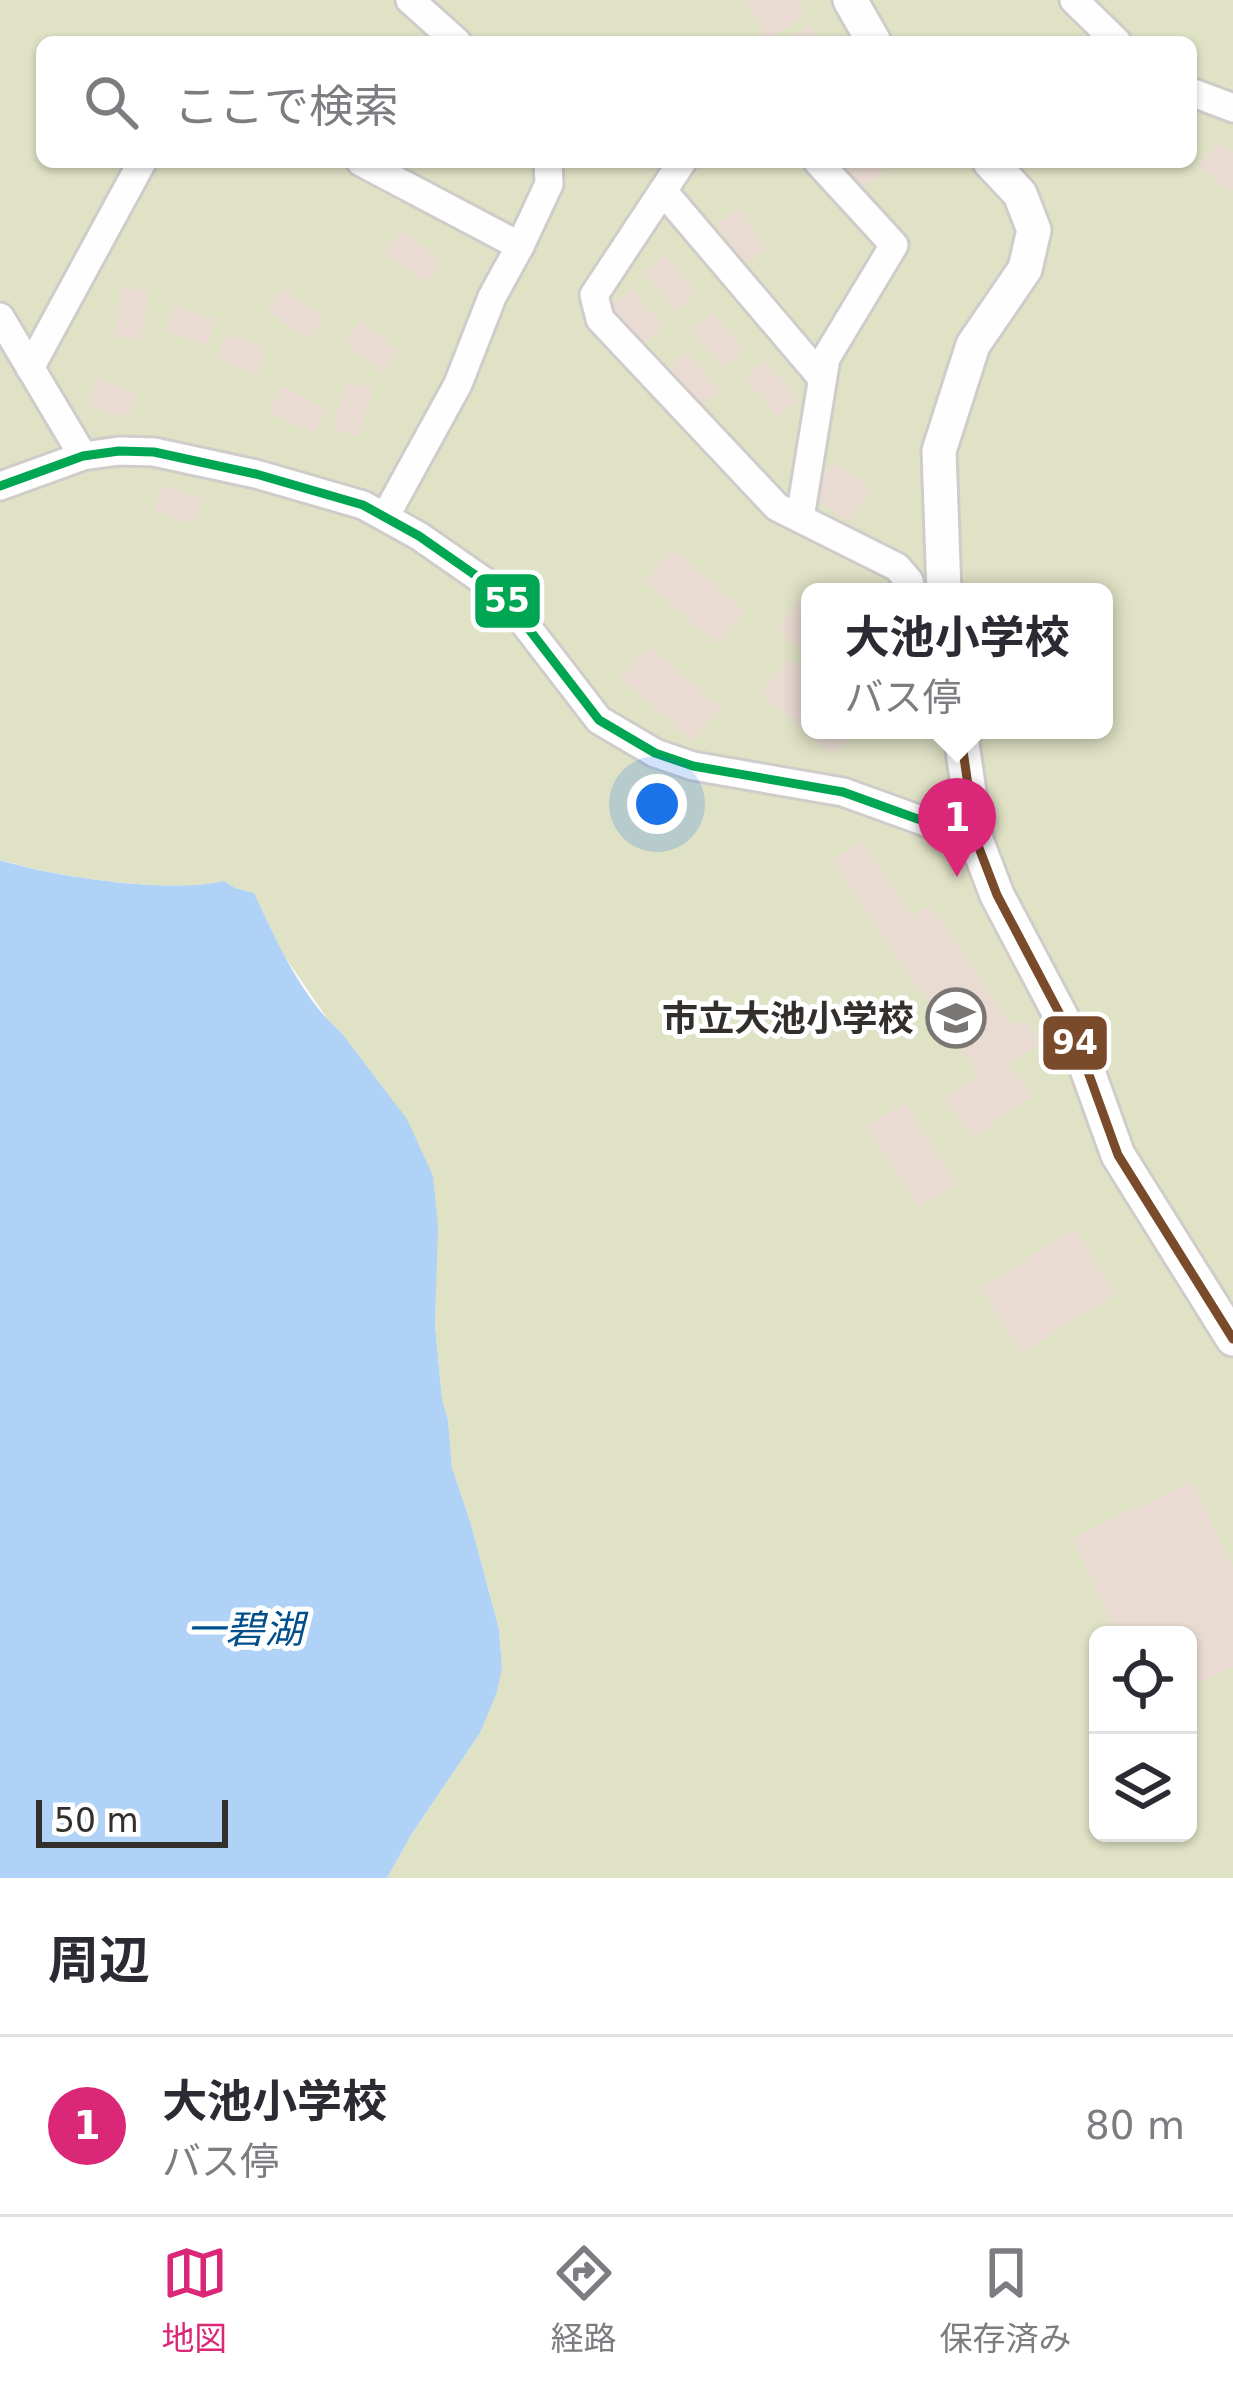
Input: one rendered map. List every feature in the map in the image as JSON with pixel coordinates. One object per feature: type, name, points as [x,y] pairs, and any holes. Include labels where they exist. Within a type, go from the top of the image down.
[{"type":"street","points":[[410,0],[450,36]]},
{"type":"street","points":[[850,0],[871,36]]},
{"type":"street","points":[[1074,0],[1111,36]]},
{"type":"street","points":[[1197,94],[1233,108]]},
{"type":"street","points":[[30,368],[139,168]]},
{"type":"street","points":[[372,168],[520,246]]},
{"type":"street","points":[[385,517],[458,384],[492,296],[549,184],[548,168]]},
{"type":"street","points":[[678,168],[595,295],[600,319],[777,507],[897,567],[909,583]]},
{"type":"street","points":[[800,518],[826,358],[894,245],[823,168]]},
{"type":"street","points":[[944,583],[939,451],[974,345],[1025,269],[1034,230],[1020,194],[996,168]]},
{"type":"street","points":[[663,191],[822,378]]},
{"type":"street","points":[[0,317],[83,456]]},
{"type":"street","points":[[0,487],[83,456],[154,452],[256,474],[364,505],[501,593],[598,720],[655,753],[693,766],[844,792],[976,840]]},
{"type":"street","points":[[953,739],[976,840],[997,895],[1083,1058],[1118,1155],[1233,1339]]},
{"type":"green space","points":[[0,0],[1233,0],[1233,1878],[387,1878],[480,1733],[502,1667],[499,1629],[452,1468],[435,1325],[436,1283],[347,1044],[283,954],[254,893],[224,881],[144,885],[1,860],[0,865]]},
{"type":"water","name":"一碧湖","points":[[0,860],[112,882],[174,886],[224,881],[254,893],[301,985],[407,1119],[433,1176],[438,1226],[435,1325],[442,1399],[452,1468],[499,1629],[502,1667],[480,1733],[387,1878],[0,1878]]},
{"type":"building","points":[[744,0],[796,0],[806,16],[765,36]]},
{"type":"building","points":[[809,26],[815,36],[791,36]]},
{"type":"building","points":[[1219,141],[1233,152],[1230,192],[1198,166]]},
{"type":"building","points":[[836,168],[879,168],[883,175],[851,194]]},
{"type":"building","points":[[740,208],[768,250],[745,265],[717,224]]},
{"type":"building","points":[[402,230],[442,261],[425,283],[385,252]]},
{"type":"building","points":[[664,254],[697,291],[676,310],[643,272]]},
{"type":"building","points":[[122,287],[149,291],[141,340],[114,336]]},
{"type":"building","points":[[284,288],[324,318],[307,340],[267,310]]},
{"type":"building","points":[[631,289],[664,326],[644,344],[611,307]]},
{"type":"building","points":[[174,306],[216,319],[207,345],[166,332]]},
{"type":"building","points":[[712,312],[745,350],[724,368],[691,331]]},
{"type":"building","points":[[361,321],[400,351],[383,373],[344,342]]},
{"type":"building","points":[[225,335],[266,347],[258,374],[217,361]]},
{"type":"building","points":[[687,353],[720,391],[699,409],[666,371]]},
{"type":"building","points":[[766,361],[799,399],[778,417],[745,379]]},
{"type":"building","points":[[96,379],[137,392],[129,418],[88,405]]},
{"type":"building","points":[[346,381],[373,389],[359,437],[333,429]]},
{"type":"building","points":[[283,386],[327,409],[315,434],[270,411]]},
{"type":"building","points":[[833,462],[872,490],[849,523],[810,494]]},
{"type":"building","points":[[162,486],[203,498],[195,524],[154,512]]},
{"type":"building","points":[[673,548],[746,612],[717,644],[644,581]]},
{"type":"building","points":[[801,599],[801,650],[776,629]]},
{"type":"building","points":[[649,645],[721,708],[693,741],[620,678]]},
{"type":"building","points":[[788,659],[801,668],[801,728],[760,692]]},
{"type":"building","points":[[814,739],[847,739],[832,755]]},
{"type":"building","points":[[862,841],[913,916],[930,905],[1011,1025],[1026,1021],[1041,1043],[1009,1064],[1032,1097],[972,1138],[944,1097],[978,1075],[832,861]]},
{"type":"building","points":[[905,1102],[957,1182],[919,1208],[865,1127]]},
{"type":"building","points":[[1075,1228],[1116,1293],[1022,1353],[981,1288]]},
{"type":"building","points":[[1192,1481],[1233,1568],[1233,1667],[1197,1685],[1197,1626],[1114,1626],[1072,1539]]},
{"type":"transit line","name":"55","points":[[0,486],[83,456],[154,452],[256,474],[363,505],[419,536],[501,593],[599,720],[655,753],[693,766],[843,792],[976,840]]},
{"type":"transit line","name":"94","points":[[961,739],[976,840],[997,895],[1083,1058],[1118,1155],[1233,1339]]},
{"type":"place","name":"大池小学校","points":[[957,877]]},
{"type":"place","name":"市立大池小学校","points":[[956,1018]]}]
